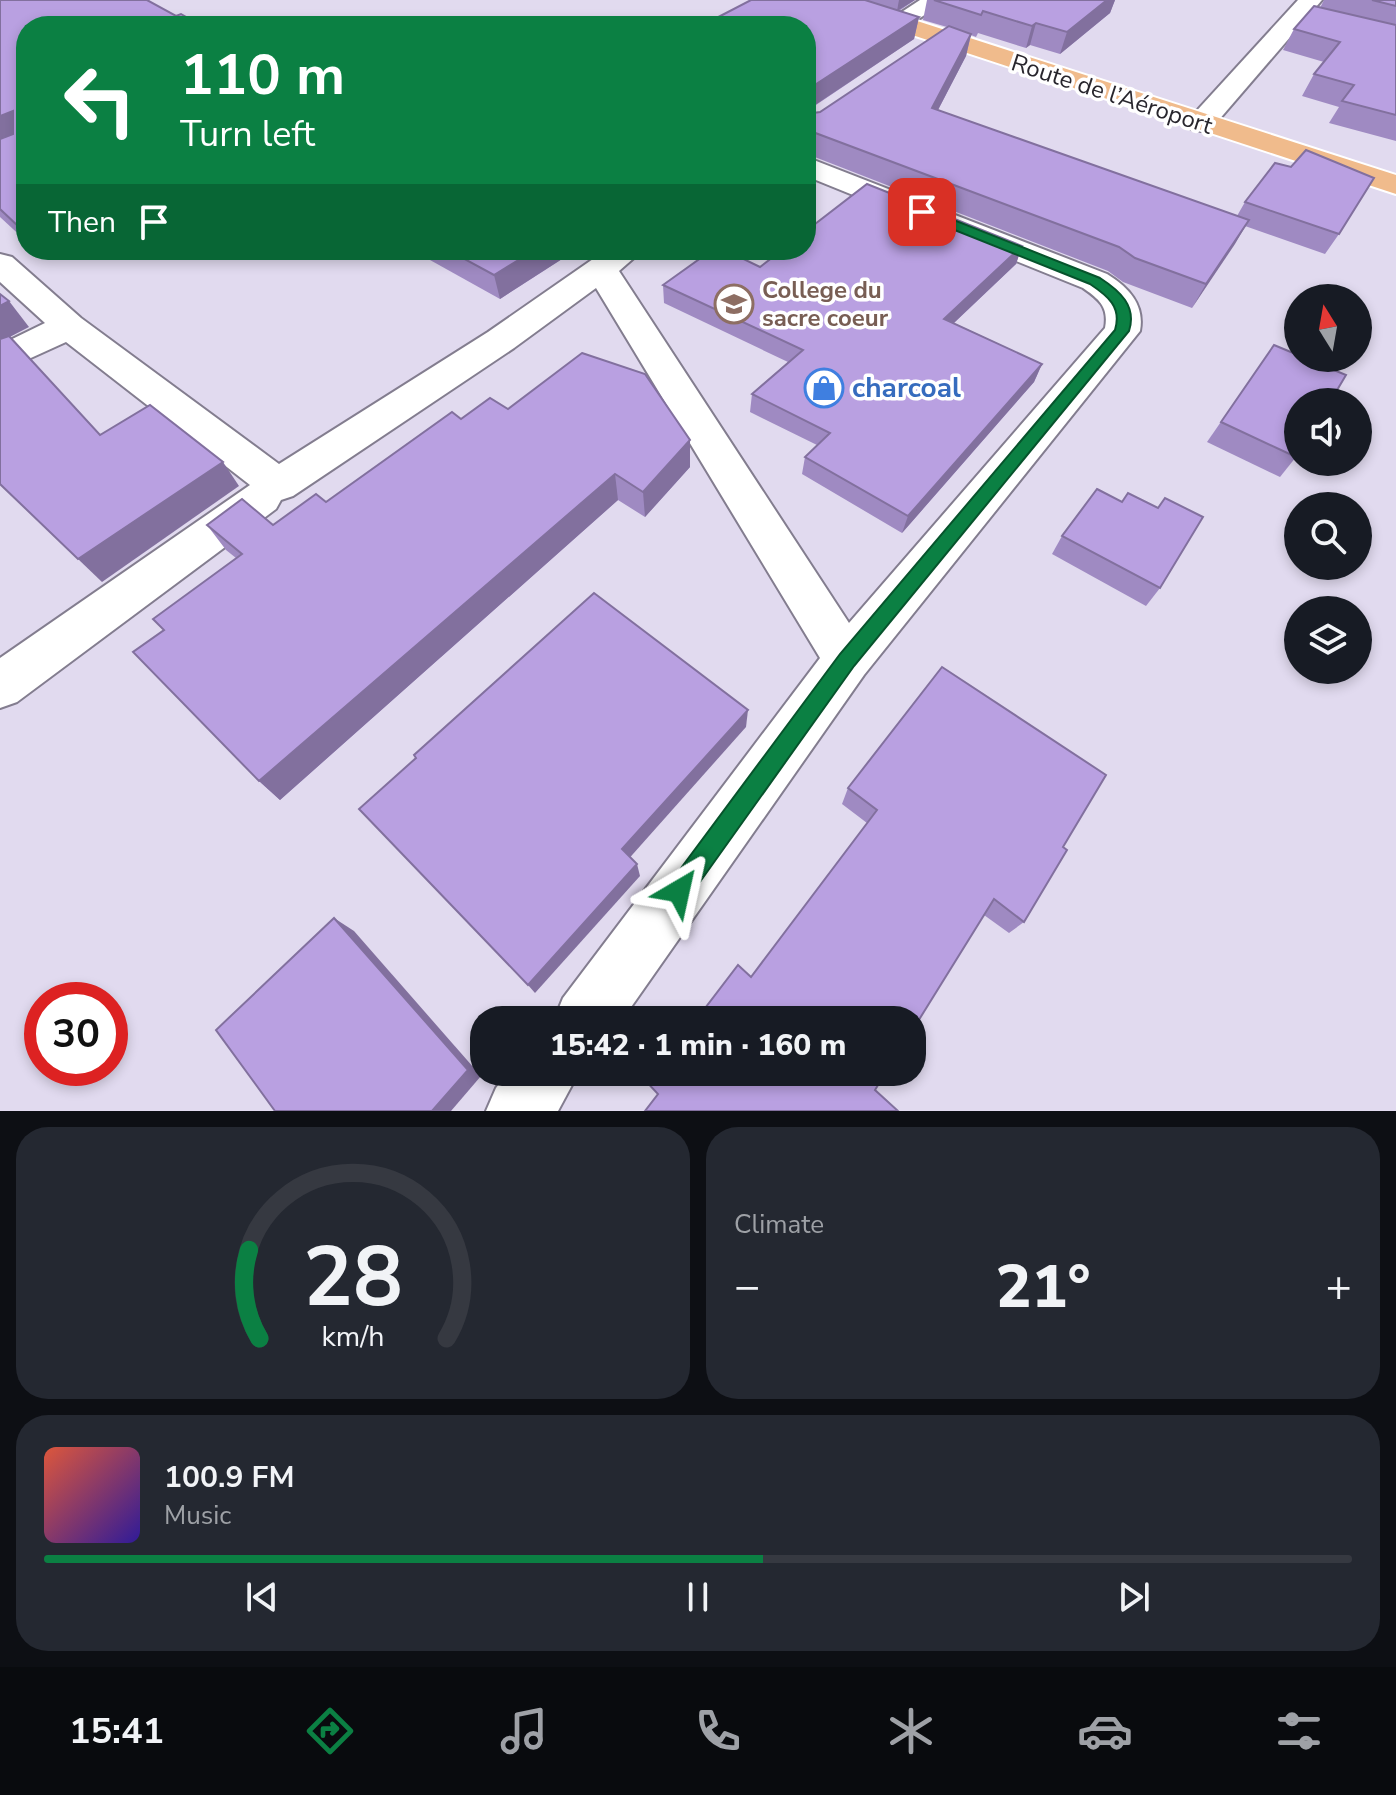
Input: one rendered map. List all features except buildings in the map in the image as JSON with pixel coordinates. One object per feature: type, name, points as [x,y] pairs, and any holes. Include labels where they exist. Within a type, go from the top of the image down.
[{"type":"main road","name":"Route de l’Aéroport","points":[[829,0],[1396,185]]},
{"type":"street","points":[[897,23],[936,0]]},
{"type":"street","points":[[1201,123],[1303,7],[1324,22]]},
{"type":"street","points":[[915,53],[939,37]]},
{"type":"street","points":[[595,1006],[847,660],[1122,331],[1126,318],[1112,292],[1095,281],[816,170]]},
{"type":"street","points":[[0,686],[278,485],[501,340],[613,260]]},
{"type":"street","points":[[615,260],[847,660]]},
{"type":"street","points":[[0,264],[69,326],[278,485]]},
{"type":"street","points":[[0,360],[69,326]]},
{"type":"street","points":[[519,1111],[537,1086]]},
{"type":"place","name":"College du sacre coeur","points":[[734,304]]},
{"type":"place","name":"charcoal","points":[[824,388]]},
{"type":"route","points":[[679,891],[847,660],[1122,331],[1126,318],[1121,304],[1112,292],[1095,281],[922,212]]}]
